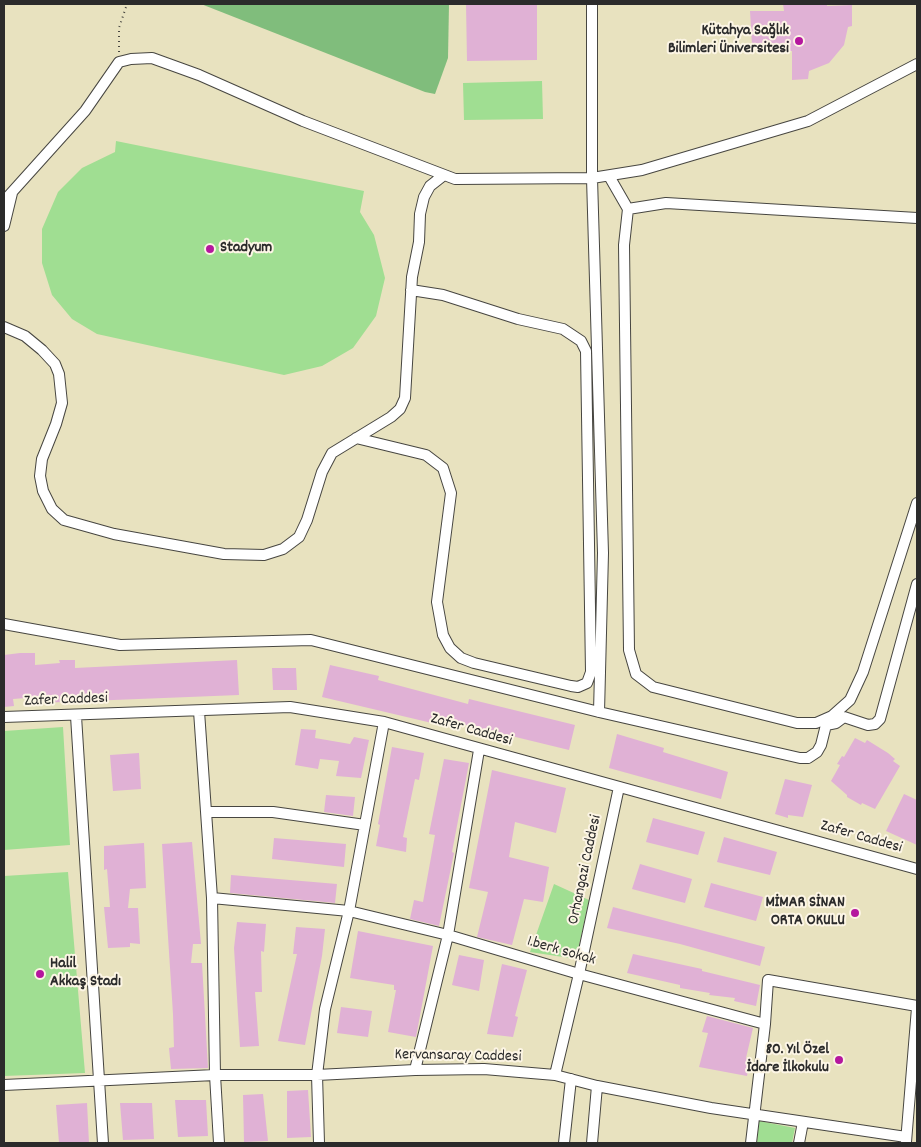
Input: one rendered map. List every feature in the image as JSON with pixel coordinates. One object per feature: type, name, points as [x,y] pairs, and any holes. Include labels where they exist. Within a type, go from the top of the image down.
[{"type":"street","points":[[592,4],[592,178],[602,553],[599,712]]},
{"type":"street","points":[[4,201],[85,111],[119,62],[152,58],[199,75],[303,121],[455,179],[592,178],[642,170],[808,121],[917,64]]},
{"type":"street","points":[[4,327],[16,330],[38,346],[55,364],[59,374],[62,403],[42,459],[40,476],[43,491],[52,509],[64,520],[84,527],[233,555],[264,556],[283,549],[299,537],[308,520],[327,461],[332,453],[391,417],[400,409],[405,398],[412,290],[424,197],[430,186],[444,175]]},
{"type":"street","points":[[609,176],[628,209],[624,245],[630,650],[636,674],[653,687],[797,723],[816,723],[832,716],[850,700],[863,672],[917,503]]},
{"type":"street","points":[[4,226],[12,192]]},
{"type":"street","points":[[628,209],[666,203],[917,218]]},
{"type":"street","points":[[356,438],[426,455],[436,461],[446,474],[451,493],[436,602],[443,635],[450,648],[461,658],[483,665],[571,686],[578,687],[586,683],[591,672],[586,351],[581,341],[563,329],[518,319],[442,295],[412,290]]},
{"type":"street","points":[[4,624],[120,645],[311,640],[599,712],[800,758],[808,758],[817,752],[821,745],[826,725],[836,723],[844,717],[868,725],[875,724],[880,719],[917,584]]},
{"type":"street","name":"Zafer Caddesi","points":[[4,717],[76,716],[290,707],[384,722],[479,750],[917,869]]},
{"type":"street","points":[[199,711],[212,898],[215,1075],[219,1143]]},
{"type":"street","points":[[76,716],[103,1143]]},
{"type":"street","points":[[319,1143],[317,1075],[325,1009],[349,911],[384,722]]},
{"type":"street","points":[[415,1070],[448,935],[479,750]]},
{"type":"street","name":"Orhangazi Caddesi","points":[[555,1075],[579,974],[619,787]]},
{"type":"street","points":[[206,812],[273,812],[365,825]]},
{"type":"street","name":"1.berk sokak","points":[[212,898],[349,911],[448,935],[579,974],[765,1024]]},
{"type":"street","points":[[751,1143],[765,1024],[768,980],[917,1007],[906,1140]]},
{"type":"street","name":"Kervansaray Caddesi","points":[[4,1085],[215,1075],[317,1075],[484,1069],[555,1075],[597,1086],[754,1115],[906,1140]]},
{"type":"street","points":[[564,1143],[571,1079]]},
{"type":"street","points":[[592,1143],[597,1086]]},
{"type":"street","points":[[800,1143],[803,1122]]},
{"type":"path","points":[[119,62],[119,28],[128,4]]},
{"type":"green space","points":[[201,4],[449,4],[448,58],[435,94],[425,92]]},
{"type":"green space","points":[[542,81],[543,119],[464,120],[463,83]]},
{"type":"green space","name":"Stadyum","points":[[116,141],[364,191],[360,212],[374,235],[385,278],[376,316],[353,348],[322,366],[284,375],[97,334],[72,319],[52,295],[42,263],[42,229],[58,192],[82,168],[115,152]]},
{"type":"green space","points":[[63,727],[70,845],[4,850],[4,731]]},
{"type":"green space","name":"Halil Akkaş Stadı","points":[[68,872],[85,1073],[4,1076],[4,876]]},
{"type":"green space","points":[[554,884],[589,900],[576,959],[530,952]]},
{"type":"green space","points":[[759,1121],[795,1128],[792,1143],[757,1143]]},
{"type":"building","points":[[466,4],[537,4],[537,60],[467,61]]},
{"type":"building","name":"Kütahya Sağlık Bilimleri Üniversitesi","points":[[783,4],[852,5],[852,26],[848,27],[844,45],[829,63],[809,71],[808,79],[792,80],[792,51],[761,52],[760,45],[752,45],[750,11],[784,11]]},
{"type":"building","points":[[35,653],[35,665],[60,663],[59,660],[75,660],[75,668],[237,660],[239,695],[38,703],[38,697],[13,699],[14,706],[4,707],[4,655]]},
{"type":"building","points":[[330,665],[379,676],[378,680],[468,704],[469,699],[575,725],[569,750],[454,722],[453,728],[322,697]]},
{"type":"building","points":[[272,668],[296,668],[297,690],[273,690]]},
{"type":"building","points":[[301,729],[316,730],[315,738],[350,744],[354,737],[369,740],[361,778],[336,776],[339,761],[320,759],[318,769],[295,765]]},
{"type":"building","points":[[617,734],[664,748],[663,752],[728,772],[721,799],[609,768]]},
{"type":"building","points":[[855,738],[865,743],[867,740],[888,753],[895,759],[893,761],[900,766],[875,809],[862,803],[861,805],[847,797],[831,781],[840,765],[837,764],[842,756],[844,757]]},
{"type":"building","points":[[392,747],[424,753],[419,780],[415,779],[403,837],[407,838],[406,852],[376,846],[380,825],[378,824]]},
{"type":"building","points":[[139,753],[141,789],[113,791],[110,755]]},
{"type":"building","points":[[444,759],[469,763],[452,852],[454,853],[439,926],[410,919],[414,900],[423,902],[435,835],[429,834]]},
{"type":"building","points":[[492,770],[566,788],[556,833],[515,822],[509,857],[549,867],[543,902],[524,899],[512,945],[477,937],[488,892],[469,888]]},
{"type":"building","points":[[785,779],[812,785],[803,817],[788,815],[788,818],[775,814]]},
{"type":"building","points":[[904,794],[917,800],[917,845],[886,831]]},
{"type":"building","points":[[326,795],[355,797],[353,816],[324,812]]},
{"type":"building","points":[[653,818],[705,832],[698,855],[646,842]]},
{"type":"building","points":[[724,837],[777,852],[770,875],[717,862]]},
{"type":"building","points":[[274,838],[346,844],[344,867],[272,859]]},
{"type":"building","points":[[192,842],[201,944],[193,944],[191,963],[202,963],[208,1068],[171,1069],[169,1048],[174,1047],[173,1014],[162,844]]},
{"type":"building","points":[[144,843],[146,888],[130,889],[128,908],[138,908],[140,944],[130,943],[130,947],[108,948],[104,907],[110,907],[107,869],[104,870],[104,846]]},
{"type":"building","points":[[640,864],[692,879],[685,903],[632,889]]},
{"type":"building","points":[[231,875],[337,884],[335,903],[230,893]]},
{"type":"building","points":[[711,883],[763,897],[756,921],[704,907]]},
{"type":"building","points":[[613,907],[765,947],[760,966],[680,944],[607,928]]},
{"type":"building","points":[[237,922],[266,924],[264,952],[261,951],[262,992],[255,992],[259,1046],[240,1047],[234,948]]},
{"type":"building","points":[[296,927],[325,929],[322,956],[305,1045],[278,1041],[297,954],[293,954]]},
{"type":"building","points":[[358,931],[433,946],[416,1037],[388,1032],[396,990],[394,990],[394,985],[350,978]]},
{"type":"building","points":[[633,954],[702,969],[702,971],[760,985],[756,1006],[734,1001],[735,998],[709,995],[710,993],[680,988],[680,985],[627,973]]},
{"type":"building","points":[[459,955],[484,960],[479,991],[452,985]]},
{"type":"building","points":[[502,964],[527,970],[515,1016],[518,1017],[513,1037],[487,1034]]},
{"type":"building","points":[[341,1007],[372,1011],[368,1037],[337,1033]]},
{"type":"building","points":[[707,1016],[753,1028],[746,1058],[750,1059],[747,1076],[699,1067],[708,1033],[702,1032]]},
{"type":"building","points":[[308,1090],[311,1137],[287,1138],[287,1091]]},
{"type":"building","points":[[263,1094],[268,1141],[244,1142],[243,1095]]},
{"type":"building","points":[[175,1100],[206,1100],[208,1136],[178,1137]]},
{"type":"building","points":[[87,1103],[89,1143],[59,1143],[56,1105]]},
{"type":"building","points":[[120,1103],[152,1103],[154,1139],[123,1140]]},
{"type":"place","name":"Kütahya Sağlık Bilimleri Üniversitesi","points":[[799,41]]},
{"type":"place","name":"Stadyum","points":[[210,249]]},
{"type":"place","name":"MİMAR SİNAN ORTA OKULU","points":[[855,913]]},
{"type":"place","name":"Halil Akkaş Stadı","points":[[40,974]]},
{"type":"place","name":"80. Yıl Özel İdare İlkokulu","points":[[839,1060]]}]
